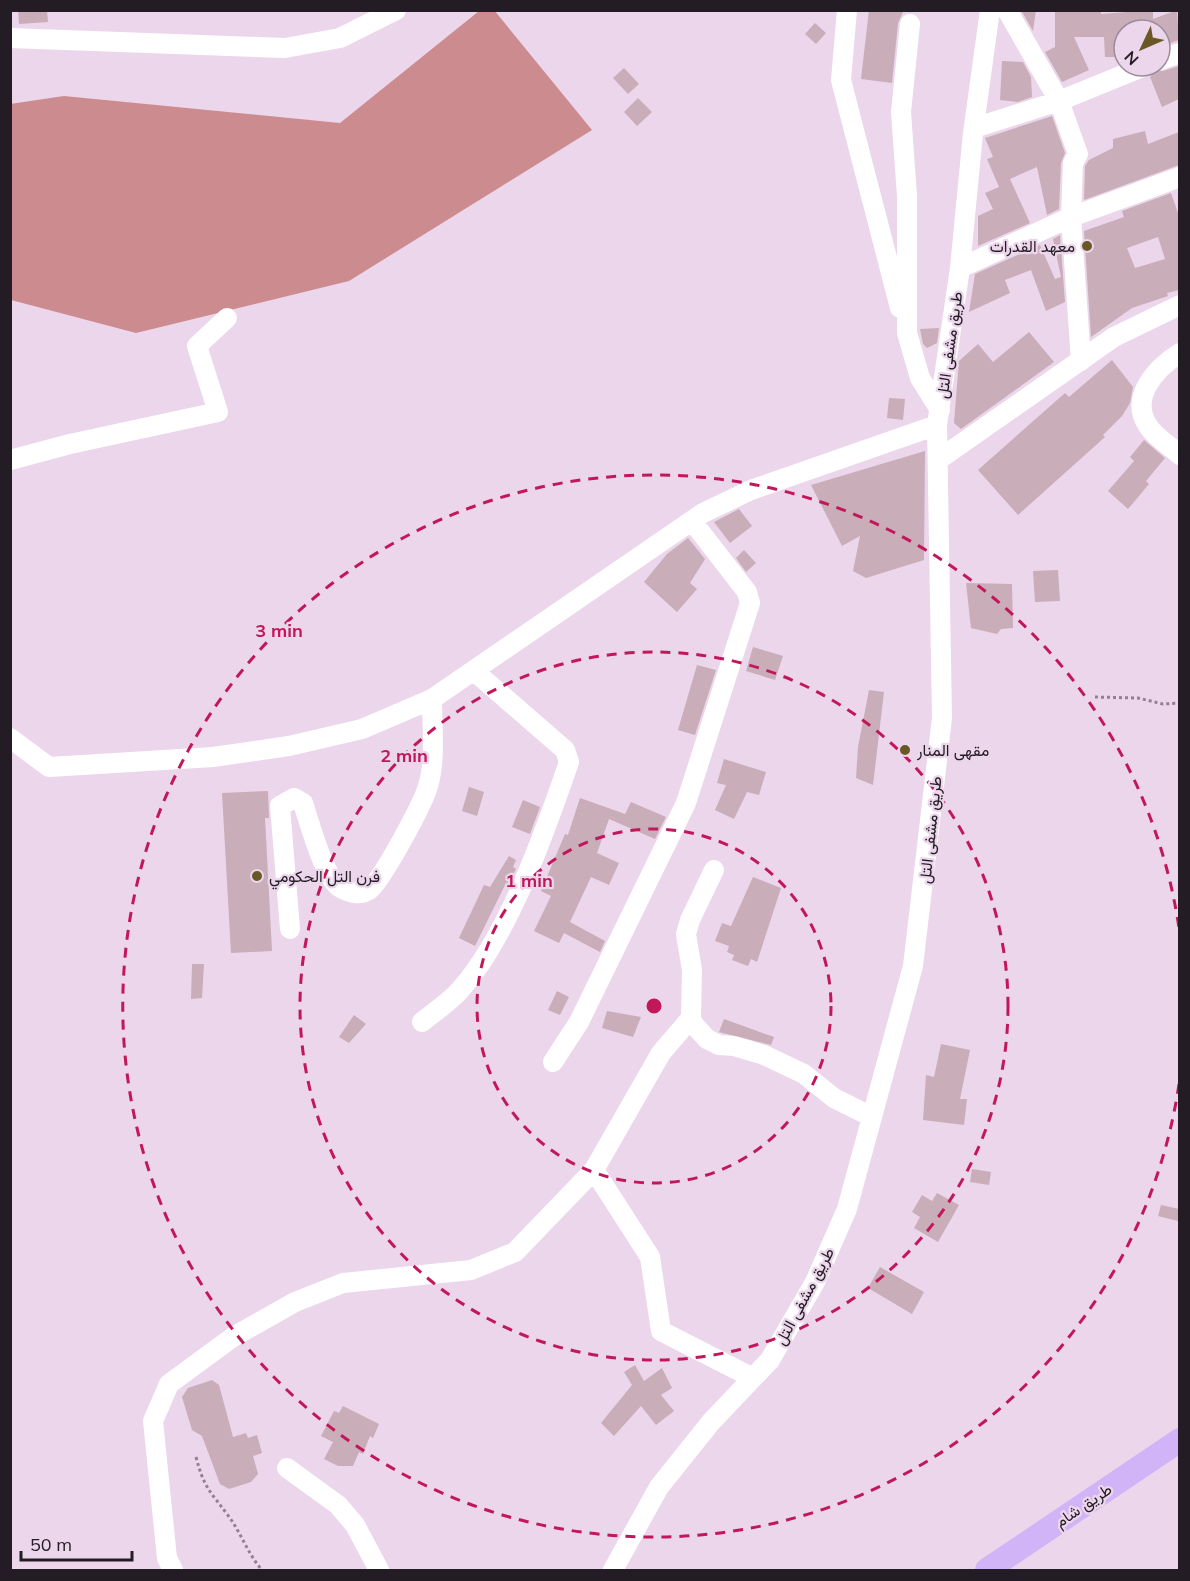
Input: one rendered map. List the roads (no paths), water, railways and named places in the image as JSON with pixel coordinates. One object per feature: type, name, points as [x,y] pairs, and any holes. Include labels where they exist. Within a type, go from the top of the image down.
[{"type":"main road","name":"طريق شام","points":[[987,1570],[1179,1440]]},
{"type":"street","points":[[10,38],[285,48],[340,38],[396,10]]},
{"type":"street","points":[[10,738],[49,766],[213,757],[289,746],[362,729],[432,699],[692,520],[751,490],[938,417],[920,378],[907,333],[841,80],[847,10]]},
{"type":"street","name":"طريق مشفى التل","points":[[613,1570],[659,1487],[711,1422],[770,1360],[815,1282],[847,1209],[913,966],[941,729],[938,417],[960,268],[974,128],[990,10]]},
{"type":"street","points":[[1007,10],[1059,101],[1078,154],[1073,163],[1071,217],[1081,361]]},
{"type":"street","points":[[907,333],[907,196],[901,112],[910,24]]},
{"type":"street","points":[[974,128],[1059,101],[1116,78]]},
{"type":"street","points":[[960,268],[1071,217],[1179,177]]},
{"type":"street","points":[[938,460],[1114,337],[1179,305]]},
{"type":"street","points":[[10,460],[70,444],[218,412],[197,346],[227,318]]},
{"type":"street","points":[[1179,353],[1166,362],[1149,381],[1143,396],[1142,413],[1149,428],[1179,454]]},
{"type":"street","points":[[553,1062],[579,1022],[686,803],[750,603],[747,592],[692,520]]},
{"type":"street","points":[[422,1022],[459,991],[480,964],[515,898],[569,762],[565,750],[474,671]]},
{"type":"street","points":[[290,929],[280,806],[294,798],[303,803],[330,874],[338,886],[349,893],[361,893],[370,889],[382,874],[428,788],[432,699]]},
{"type":"street","points":[[173,1570],[166,1558],[153,1420],[169,1384],[233,1337],[295,1302],[343,1283],[471,1270],[514,1252],[594,1170],[661,1053],[690,1018],[692,970],[686,934],[690,920],[714,870]]},
{"type":"street","points":[[690,1018],[707,1039],[719,1045],[734,1046],[764,1055],[804,1074],[834,1098],[872,1117]]},
{"type":"street","points":[[594,1170],[650,1257],[661,1331],[753,1378]]},
{"type":"street","points":[[287,1468],[338,1505],[355,1526],[379,1570]]},
{"type":"place","name":"معهد القدرات","points":[[1087,246]]},
{"type":"place","name":"مقهى المنار","points":[[905,750]]},
{"type":"place","name":"فرن التل الحكومي","points":[[257,876]]}]
